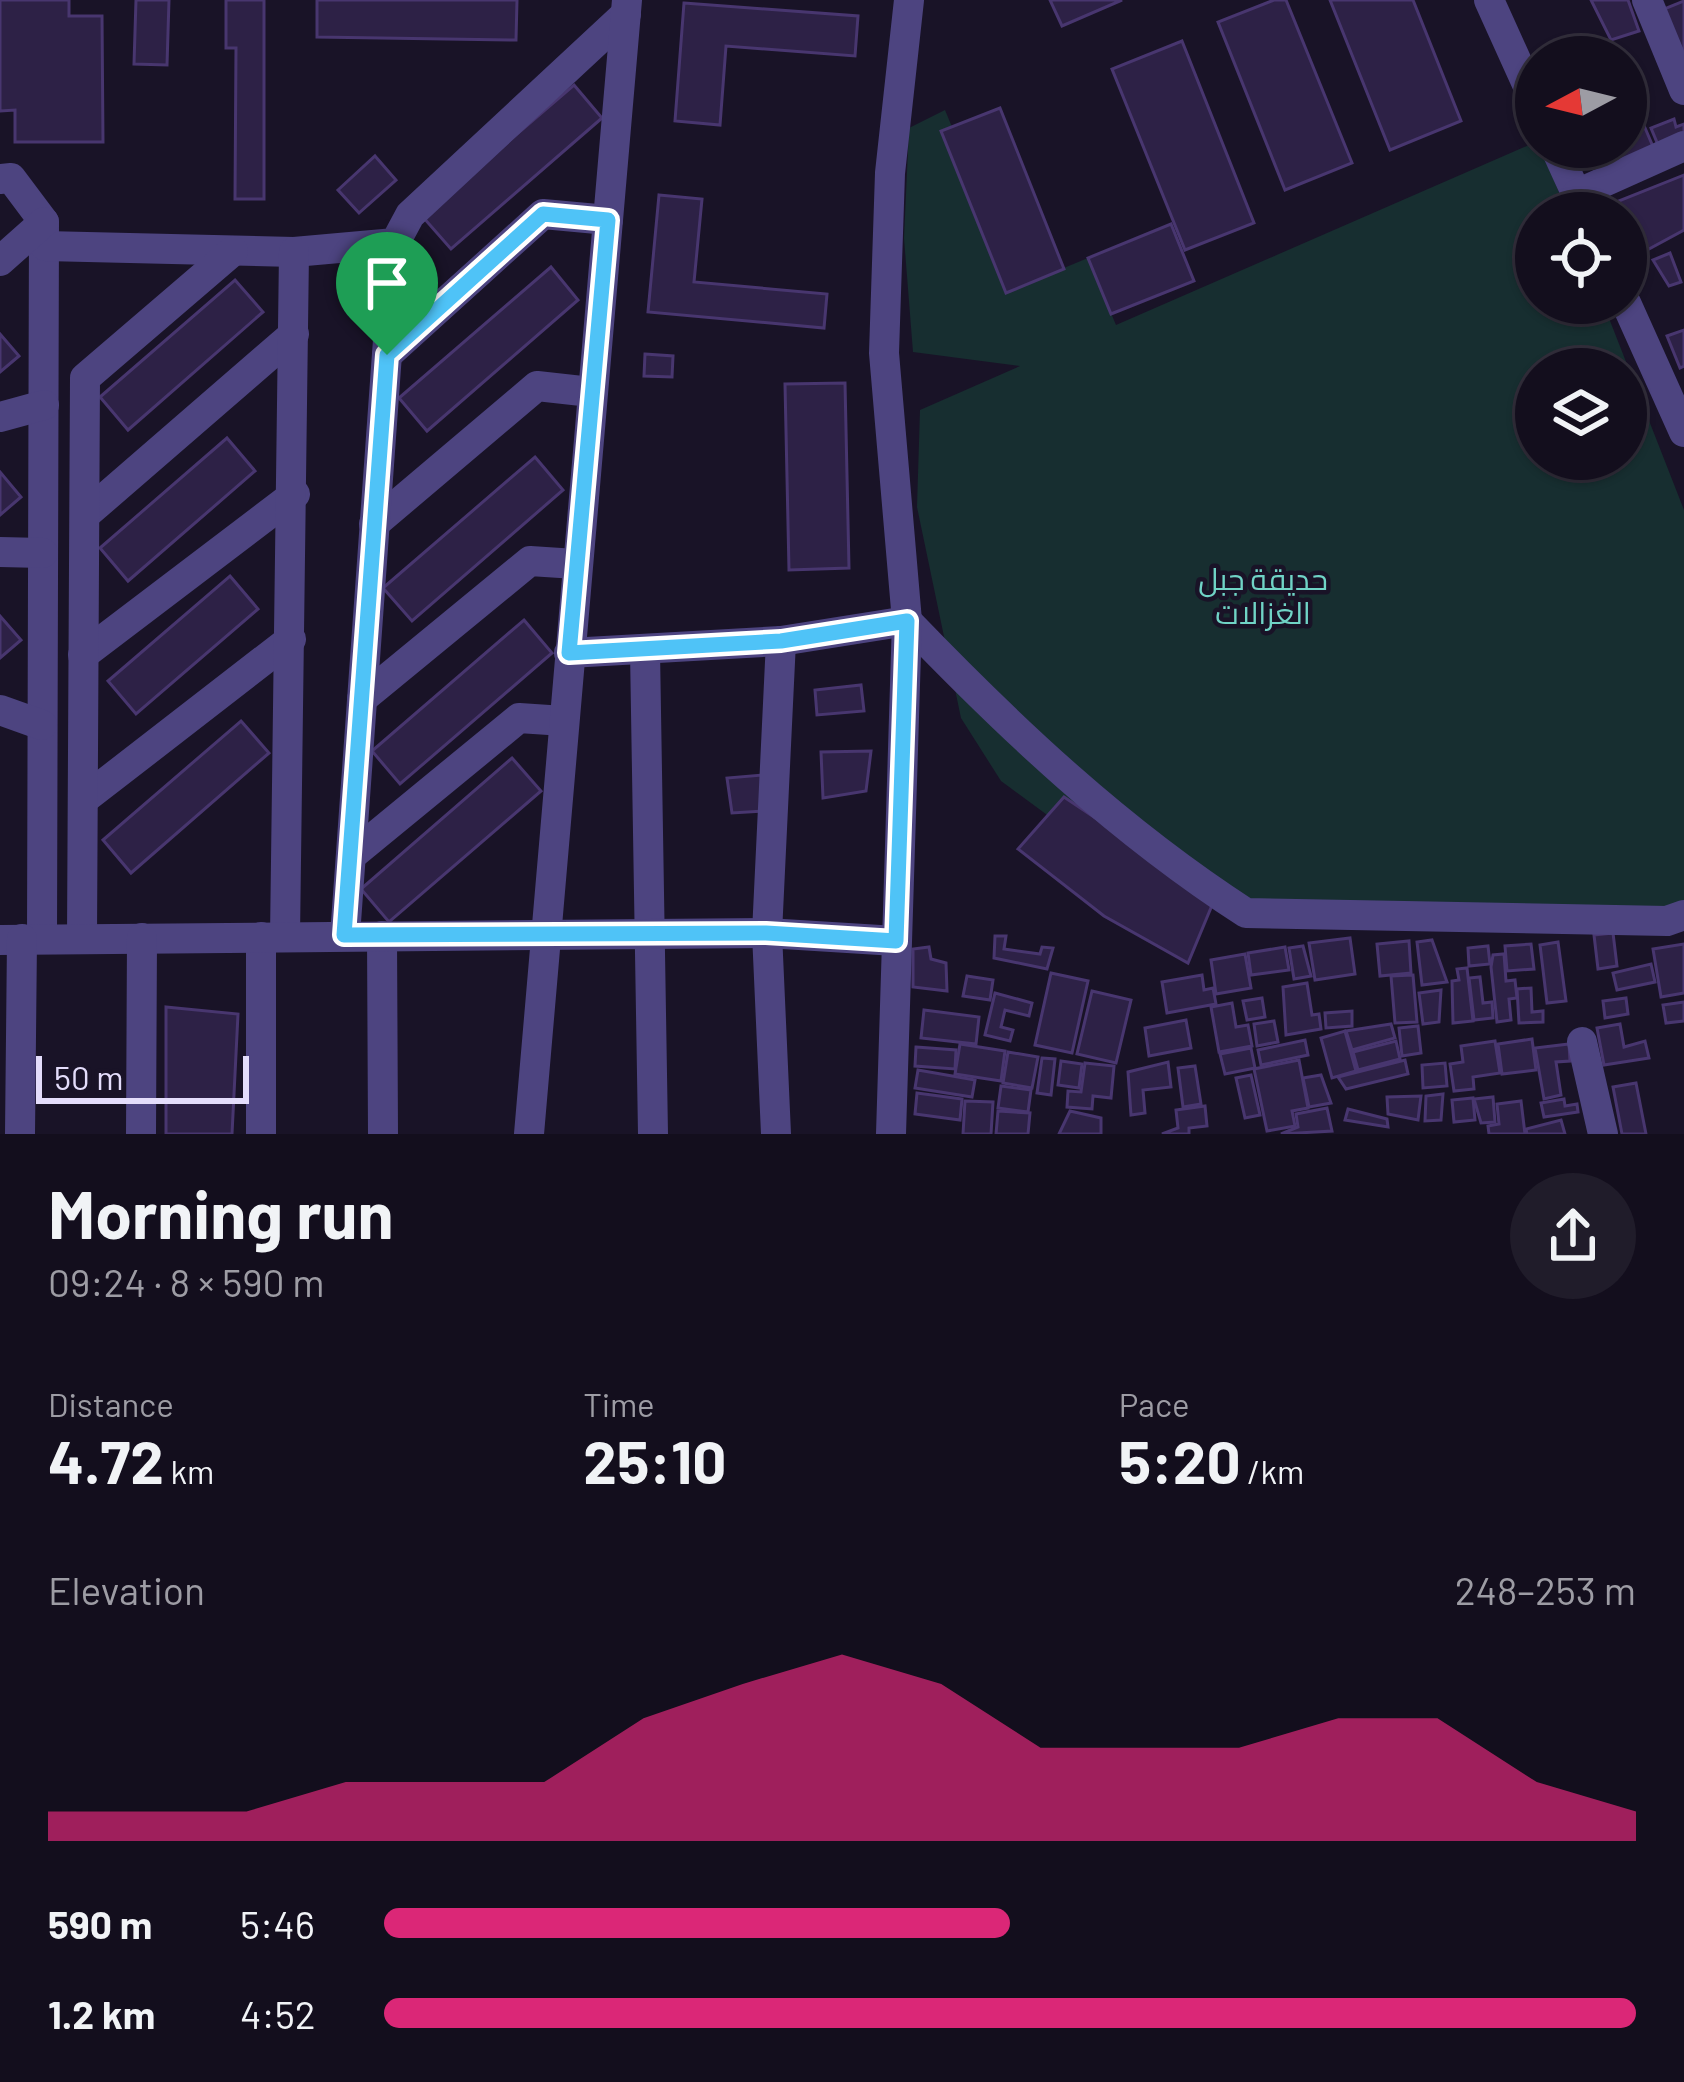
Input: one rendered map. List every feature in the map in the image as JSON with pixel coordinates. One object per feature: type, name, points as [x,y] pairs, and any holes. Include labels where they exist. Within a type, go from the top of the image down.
[{"type":"street","points":[[891,1134],[907,621],[884,353],[890,173],[909,0]]},
{"type":"street","points":[[1490,0],[1515,57]]},
{"type":"street","points":[[1647,0],[1684,90]]},
{"type":"street","points":[[529,1134],[626,7]]},
{"type":"street","points":[[344,935],[395,243],[410,214],[626,7]]},
{"type":"street","points":[[1601,192],[1684,146]]},
{"type":"street","points":[[0,178],[10,178],[45,234],[42,725],[21,939],[20,1134]]},
{"type":"street","points":[[387,355],[543,214],[608,220]]},
{"type":"street","points":[[0,261],[45,234],[233,251],[294,252],[395,243]]},
{"type":"street","points":[[82,938],[85,378],[233,251]]},
{"type":"street","points":[[261,1134],[291,639],[294,252]]},
{"type":"street","points":[[1635,324],[1684,432]]},
{"type":"street","points":[[85,515],[294,334]]},
{"type":"street","points":[[374,524],[537,386],[591,392]]},
{"type":"street","points":[[0,417],[44,405]]},
{"type":"street","points":[[83,655],[295,494]]},
{"type":"street","points":[[0,552],[43,553]]},
{"type":"street","points":[[362,699],[530,561],[576,564]]},
{"type":"street","points":[[569,653],[781,641],[907,621]]},
{"type":"street","points":[[907,621],[1016,734],[1188,876],[1246,913],[1644,921],[1684,916]]},
{"type":"street","points":[[82,800],[291,639]]},
{"type":"street","points":[[776,1134],[766,933],[781,641]]},
{"type":"street","points":[[645,651],[653,1134]]},
{"type":"street","points":[[0,710],[42,725]]},
{"type":"street","points":[[350,856],[519,718],[563,722]]},
{"type":"street","points":[[21,939],[766,933],[896,941]]},
{"type":"street","points":[[382,936],[383,1134]]},
{"type":"street","points":[[141,1134],[142,938]]},
{"type":"street","points":[[1582,1042],[1603,1134]]},
{"type":"green space","name":"حديقة جبل الغزالات","points":[[945,110],[952,127],[941,132],[1006,292],[1088,258],[1116,325],[1515,151],[1515,168],[1549,168],[1559,192],[1515,192],[1515,324],[1611,324],[1621,348],[1515,348],[1515,480],[1647,480],[1647,415],[1684,510],[1684,907],[1273,913],[1111,862],[1001,781],[961,718],[917,507],[920,410],[1020,366],[913,352],[904,238],[909,128]]},
{"type":"building","points":[[0,0],[69,0],[69,16],[102,16],[103,142],[15,142],[15,110],[0,111]]},
{"type":"building","points":[[136,0],[169,0],[167,65],[134,64]]},
{"type":"building","points":[[226,0],[264,0],[264,199],[235,199],[236,48],[226,48]]},
{"type":"building","points":[[317,0],[517,0],[516,40],[317,37]]},
{"type":"building","points":[[1050,0],[1122,0],[1062,26]]},
{"type":"building","points":[[1274,0],[1286,0],[1352,163],[1285,190],[1218,22]]},
{"type":"building","points":[[1330,0],[1413,0],[1461,121],[1390,150]]},
{"type":"building","points":[[1591,0],[1628,0],[1639,31],[1609,36]]},
{"type":"building","points":[[1684,1],[1684,55],[1664,9]]},
{"type":"building","points":[[684,3],[858,16],[855,56],[726,46],[720,125],[675,121]]},
{"type":"building","points":[[1182,41],[1254,223],[1185,250],[1112,69]]},
{"type":"building","points":[[574,85],[602,118],[451,249],[422,216]]},
{"type":"building","points":[[1000,108],[1064,269],[1006,293],[941,131]]},
{"type":"building","points":[[1674,119],[1676,127],[1684,124],[1684,143],[1661,152],[1651,128]]},
{"type":"building","points":[[375,156],[396,180],[359,213],[338,190]]},
{"type":"building","points":[[1684,175],[1684,230],[1647,250],[1647,192],[1641,192]]},
{"type":"building","points":[[659,195],[702,199],[694,282],[827,294],[824,328],[648,312]]},
{"type":"building","points":[[1171,224],[1194,281],[1111,314],[1088,258]]},
{"type":"building","points":[[1670,253],[1681,282],[1669,286],[1653,260]]},
{"type":"building","points":[[551,267],[578,300],[427,431],[399,398]]},
{"type":"building","points":[[235,280],[263,312],[128,430],[100,397]]},
{"type":"building","points":[[1684,330],[1684,366],[1680,368],[1667,336]]},
{"type":"building","points":[[0,334],[19,356],[0,372]]},
{"type":"building","points":[[645,354],[673,356],[672,377],[644,376]]},
{"type":"building","points":[[845,383],[849,568],[789,570],[785,384]]},
{"type":"building","points":[[227,438],[255,471],[128,581],[100,548]]},
{"type":"building","points":[[535,457],[563,490],[412,621],[383,588]]},
{"type":"building","points":[[0,472],[21,497],[0,515]]},
{"type":"building","points":[[230,576],[258,609],[136,714],[108,681]]},
{"type":"building","points":[[0,616],[21,640],[0,658]]},
{"type":"building","points":[[524,620],[552,653],[400,784],[372,751]]},
{"type":"building","points":[[861,685],[864,711],[817,715],[815,690]]},
{"type":"building","points":[[241,721],[269,753],[131,873],[103,840]]},
{"type":"building","points":[[871,751],[866,791],[823,798],[821,752]]},
{"type":"building","points":[[512,758],[541,791],[389,922],[361,889]]},
{"type":"building","points":[[762,775],[765,811],[732,813],[727,778]]},
{"type":"building","points":[[1064,797],[1215,898],[1188,963],[1104,916],[1018,849]]},
{"type":"building","points":[[1613,933],[1617,966],[1598,969],[1594,935]]},
{"type":"building","points":[[995,936],[1006,936],[1004,949],[1040,954],[1042,947],[1053,948],[1047,969],[994,958]]},
{"type":"building","points":[[1350,938],[1355,974],[1315,980],[1309,943]]},
{"type":"building","points":[[1432,940],[1447,982],[1422,985],[1417,942]]},
{"type":"building","points":[[1409,941],[1411,973],[1380,976],[1377,944]]},
{"type":"building","points":[[1558,942],[1566,1001],[1547,1003],[1540,945]]},
{"type":"building","points":[[1531,944],[1534,969],[1507,971],[1505,946]]},
{"type":"building","points":[[1684,944],[1684,993],[1661,997],[1653,949]]},
{"type":"building","points":[[1303,946],[1311,976],[1294,979],[1289,948]]},
{"type":"building","points":[[1488,946],[1490,964],[1469,966],[1468,948]]},
{"type":"building","points":[[929,947],[931,959],[946,963],[947,991],[913,987],[913,949]]},
{"type":"building","points":[[1285,947],[1289,970],[1251,975],[1248,953]]},
{"type":"building","points":[[1245,954],[1251,988],[1216,994],[1211,960]]},
{"type":"building","points":[[1504,954],[1506,981],[1515,980],[1517,998],[1509,999],[1511,1020],[1497,1022],[1491,967],[1493,955]]},
{"type":"building","points":[[1651,964],[1655,982],[1617,990],[1613,973]]},
{"type":"building","points":[[1467,968],[1473,1021],[1453,1023],[1452,981],[1459,980],[1457,969]]},
{"type":"building","points":[[1051,973],[1088,981],[1072,1053],[1035,1045]]},
{"type":"building","points":[[1202,975],[1204,990],[1213,988],[1216,1004],[1167,1013],[1162,982]]},
{"type":"building","points":[[1413,975],[1417,1022],[1395,1023],[1391,976]]},
{"type":"building","points":[[967,976],[993,980],[990,1000],[963,996]]},
{"type":"building","points":[[1480,977],[1483,1003],[1492,1002],[1493,1018],[1474,1020],[1469,978]]},
{"type":"building","points":[[1307,983],[1312,1015],[1319,1014],[1321,1029],[1286,1035],[1283,987]]},
{"type":"building","points":[[1531,988],[1532,1012],[1543,1011],[1543,1022],[1519,1023],[1517,989]]},
{"type":"building","points":[[1441,990],[1439,1022],[1423,1024],[1419,993]]},
{"type":"building","points":[[1092,991],[1131,1000],[1116,1063],[1077,1054]]},
{"type":"building","points":[[995,993],[1032,1003],[1029,1016],[1005,1010],[1001,1027],[1013,1030],[1010,1041],[985,1035]]},
{"type":"building","points":[[1262,998],[1265,1017],[1247,1020],[1243,1001]]},
{"type":"building","points":[[1626,998],[1628,1014],[1605,1018],[1603,1001]]},
{"type":"building","points":[[1684,1002],[1684,1021],[1666,1023],[1663,1005]]},
{"type":"building","points":[[1232,1003],[1236,1027],[1248,1025],[1252,1046],[1219,1052],[1211,1007]]},
{"type":"building","points":[[166,1007],[238,1014],[232,1134],[166,1134]]},
{"type":"building","points":[[924,1010],[979,1017],[976,1044],[921,1038]]},
{"type":"building","points":[[1352,1011],[1352,1026],[1326,1028],[1325,1013]]},
{"type":"building","points":[[1186,1020],[1191,1048],[1149,1056],[1145,1028]]},
{"type":"building","points":[[1274,1021],[1278,1042],[1257,1046],[1254,1024]]},
{"type":"building","points":[[1391,1024],[1395,1038],[1352,1050],[1346,1031]]},
{"type":"building","points":[[1620,1024],[1624,1047],[1645,1041],[1649,1058],[1604,1065],[1597,1028]]},
{"type":"building","points":[[1418,1026],[1421,1053],[1402,1056],[1399,1028]]},
{"type":"building","points":[[1345,1031],[1356,1071],[1332,1078],[1321,1038]]},
{"type":"building","points":[[1532,1039],[1536,1070],[1502,1074],[1498,1044]]},
{"type":"building","points":[[1305,1040],[1308,1055],[1261,1065],[1258,1050]]},
{"type":"building","points":[[1396,1041],[1400,1059],[1358,1070],[1353,1052]]},
{"type":"building","points":[[1495,1041],[1500,1073],[1473,1077],[1474,1089],[1454,1091],[1450,1064],[1463,1062],[1461,1046]]},
{"type":"building","points":[[960,1044],[1005,1051],[1001,1081],[955,1074]]},
{"type":"building","points":[[1569,1044],[1570,1061],[1556,1062],[1561,1095],[1544,1099],[1535,1048]]},
{"type":"building","points":[[916,1047],[956,1050],[955,1069],[915,1066]]},
{"type":"building","points":[[1251,1048],[1255,1068],[1225,1074],[1220,1054]]},
{"type":"building","points":[[1008,1052],[1038,1057],[1032,1088],[1003,1083]]},
{"type":"building","points":[[1042,1058],[1055,1059],[1051,1095],[1037,1093]]},
{"type":"building","points":[[1299,1060],[1308,1108],[1292,1111],[1295,1126],[1267,1131],[1254,1069]]},
{"type":"building","points":[[1405,1060],[1408,1074],[1346,1089],[1338,1077]]},
{"type":"building","points":[[1061,1061],[1082,1064],[1079,1088],[1058,1085]]},
{"type":"building","points":[[1168,1062],[1171,1087],[1143,1090],[1145,1113],[1131,1115],[1128,1072]]},
{"type":"building","points":[[1085,1063],[1114,1066],[1111,1098],[1093,1096],[1092,1109],[1067,1107],[1068,1091],[1081,1092]]},
{"type":"building","points":[[1445,1063],[1447,1086],[1423,1088],[1422,1065]]},
{"type":"building","points":[[1195,1066],[1201,1104],[1183,1107],[1178,1068]]},
{"type":"building","points":[[918,1070],[975,1080],[972,1097],[915,1088]]},
{"type":"building","points":[[1251,1075],[1260,1115],[1245,1118],[1236,1078]]},
{"type":"building","points":[[1321,1075],[1331,1103],[1309,1107],[1303,1078]]},
{"type":"building","points":[[1636,1083],[1646,1134],[1622,1134],[1613,1087]]},
{"type":"building","points":[[1001,1086],[1031,1090],[1028,1112],[998,1108]]},
{"type":"building","points":[[917,1093],[962,1099],[960,1120],[915,1114]]},
{"type":"building","points":[[1443,1094],[1441,1120],[1425,1121],[1426,1096]]},
{"type":"building","points":[[1421,1096],[1418,1120],[1388,1114],[1387,1097]]},
{"type":"building","points":[[1493,1097],[1495,1122],[1481,1123],[1474,1099]]},
{"type":"building","points":[[1473,1098],[1475,1120],[1454,1122],[1452,1100]]},
{"type":"building","points":[[1564,1099],[1565,1106],[1577,1104],[1578,1112],[1544,1117],[1541,1103]]},
{"type":"building","points":[[965,1101],[993,1102],[991,1134],[963,1134]]},
{"type":"building","points":[[1521,1101],[1525,1134],[1489,1134],[1488,1126],[1499,1124],[1497,1104]]},
{"type":"building","points":[[1205,1106],[1207,1126],[1189,1128],[1189,1134],[1162,1134],[1178,1128],[1176,1110]]},
{"type":"building","points":[[1327,1108],[1332,1131],[1281,1134],[1298,1127],[1296,1114]]},
{"type":"building","points":[[1348,1109],[1387,1119],[1388,1127],[1345,1120]]},
{"type":"building","points":[[998,1111],[1030,1113],[1028,1134],[996,1134]]},
{"type":"building","points":[[1070,1111],[1101,1118],[1101,1134],[1059,1134]]},
{"type":"building","points":[[1561,1120],[1565,1134],[1527,1134],[1526,1129]]},
{"type":"route","points":[[543,214],[608,220],[569,653],[781,641],[907,621],[896,941],[766,933],[344,935],[387,355],[543,214]]}]
